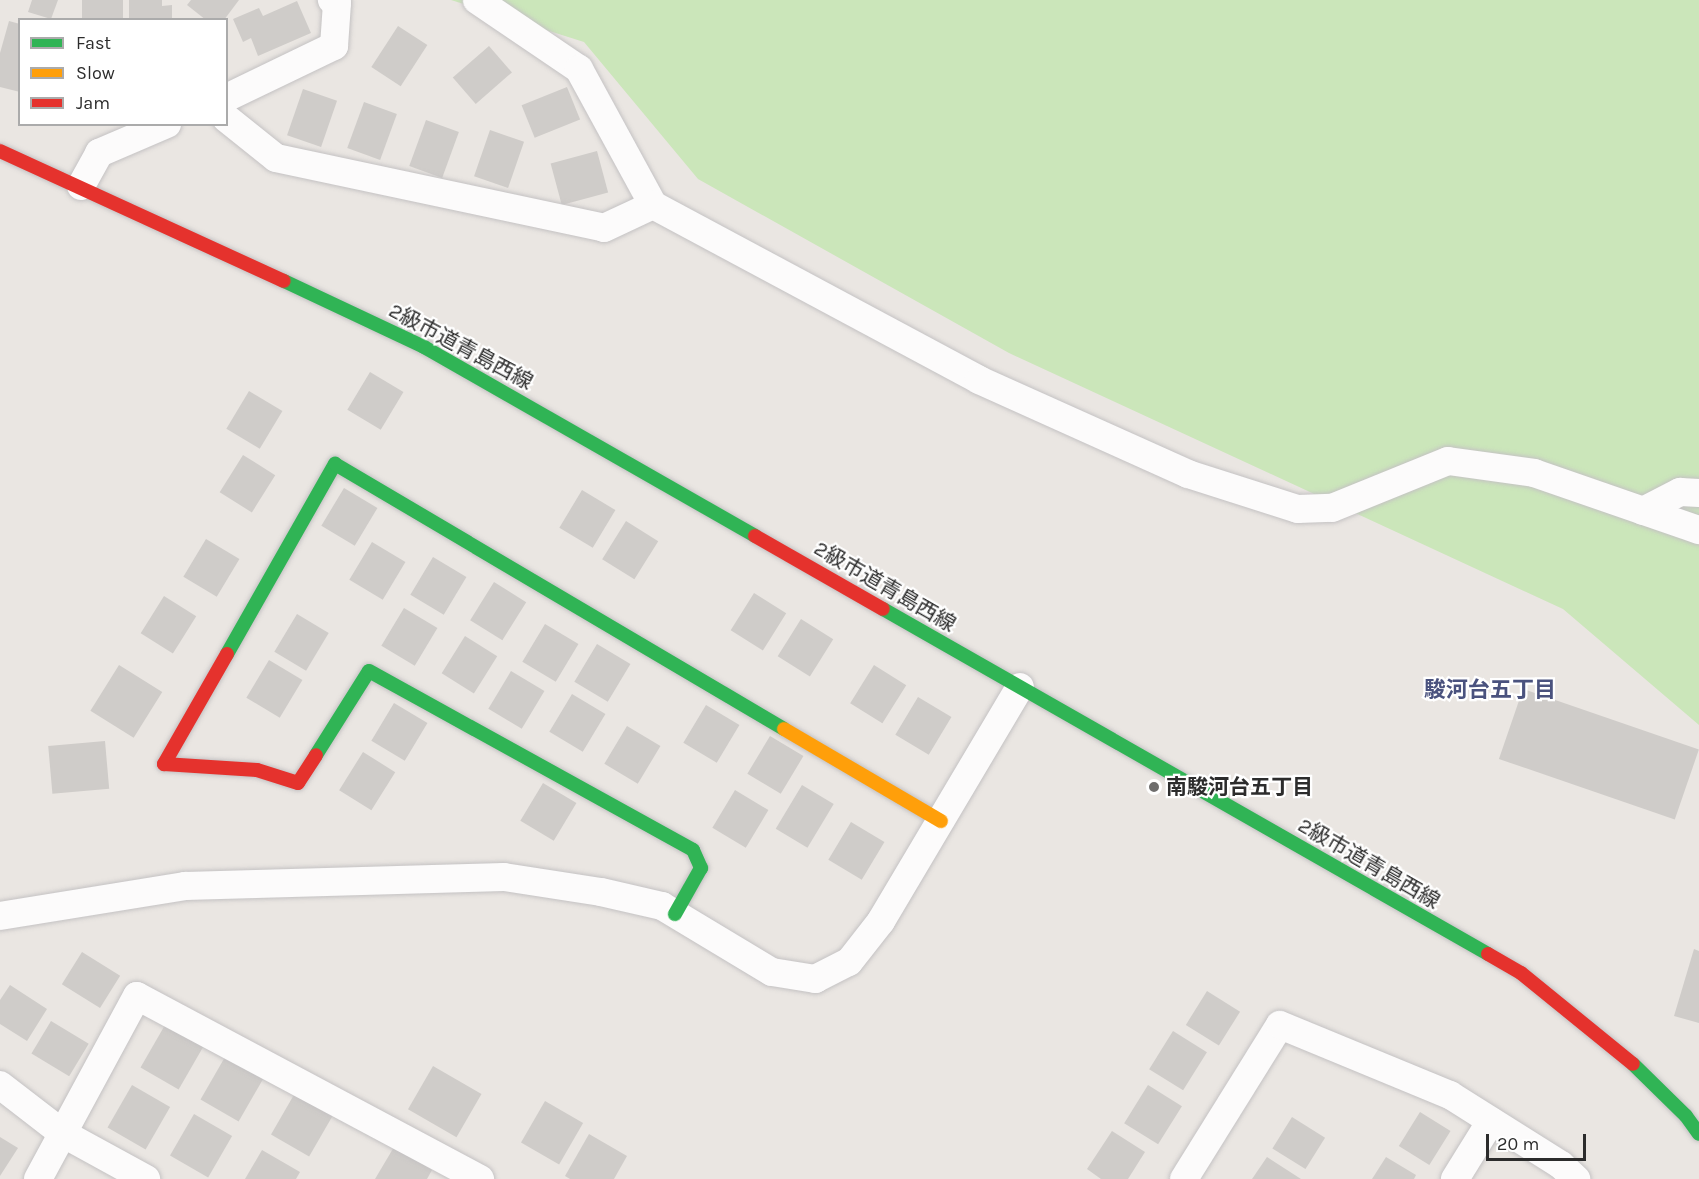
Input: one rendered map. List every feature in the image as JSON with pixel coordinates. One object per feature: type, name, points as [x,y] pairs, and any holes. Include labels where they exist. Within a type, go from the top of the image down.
[{"type":"street","points":[[228,97],[334,45],[337,3],[332,0]]},
{"type":"street","points":[[477,0],[579,69],[653,205],[979,381],[1188,474],[1298,509],[1332,508],[1448,461],[1534,473],[1699,530]]},
{"type":"street","points":[[228,120],[276,158],[604,228],[653,205]]},
{"type":"street","points":[[81,186],[99,153],[162,126]]},
{"type":"street","name":"2級市道青島西線","points":[[0,152],[81,186],[424,347],[1521,973],[1636,1067],[1686,1116],[1699,1134]]},
{"type":"street","points":[[675,914],[701,868],[693,850],[369,671],[298,783],[257,770],[164,764],[335,464],[941,821]]},
{"type":"street","points":[[1643,511],[1680,492],[1699,493]]},
{"type":"street","points":[[0,916],[185,886],[504,877],[601,892],[662,906],[772,972],[815,979],[849,962],[881,921],[1020,687]]},
{"type":"street","points":[[38,1179],[137,996],[480,1179]]},
{"type":"street","points":[[1184,1179],[1280,1025],[1450,1095],[1561,1165],[1576,1179]]},
{"type":"street","points":[[0,1085],[62,1134],[146,1179]]},
{"type":"street","points":[[1455,1179],[1491,1121]]},
{"type":"green space","points":[[451,0],[1699,0],[1699,725],[1563,609],[1009,353],[698,179],[584,42]]},
{"type":"building","points":[[32,0],[58,0],[51,18],[28,12]]},
{"type":"building","points":[[82,0],[123,0],[123,18],[82,18]]},
{"type":"building","points":[[129,0],[162,0],[162,6],[172,5],[172,18],[129,18]]},
{"type":"building","points":[[191,0],[239,0],[226,18],[203,18],[187,5]]},
{"type":"building","points":[[297,1],[311,33],[258,56],[251,38],[243,42],[233,19],[259,8],[263,16]]},
{"type":"building","points":[[9,21],[18,23],[18,92],[0,87],[0,53]]},
{"type":"building","points":[[398,26],[427,45],[401,86],[371,67]]},
{"type":"building","points":[[489,46],[512,72],[476,104],[453,77]]},
{"type":"building","points":[[567,87],[580,119],[535,138],[522,105]]},
{"type":"building","points":[[303,89],[337,101],[321,147],[287,135]]},
{"type":"building","points":[[364,102],[397,114],[380,160],[347,148]]},
{"type":"building","points":[[426,120],[459,132],[442,178],[409,166]]},
{"type":"building","points":[[490,130],[524,142],[508,188],[474,176]]},
{"type":"building","points":[[597,151],[608,193],[562,205],[551,163]]},
{"type":"building","points":[[370,372],[403,392],[381,430],[347,410]]},
{"type":"building","points":[[249,391],[282,411],[260,449],[226,429]]},
{"type":"building","points":[[243,455],[275,475],[252,512],[220,492]]},
{"type":"building","points":[[344,488],[377,508],[355,546],[321,526]]},
{"type":"building","points":[[582,490],[615,510],[593,548],[559,528]]},
{"type":"building","points":[[626,521],[658,541],[634,579],[602,559]]},
{"type":"building","points":[[206,539],[239,559],[217,597],[183,577]]},
{"type":"building","points":[[372,542],[405,562],[383,600],[349,580]]},
{"type":"building","points":[[433,557],[466,577],[444,615],[410,595]]},
{"type":"building","points":[[494,582],[526,602],[502,640],[470,620]]},
{"type":"building","points":[[754,593],[786,613],[763,650],[731,630]]},
{"type":"building","points":[[164,596],[196,616],[173,653],[141,633]]},
{"type":"building","points":[[404,608],[437,628],[415,666],[381,646]]},
{"type":"building","points":[[297,614],[329,633],[306,671],[274,652]]},
{"type":"building","points":[[801,619],[833,639],[810,676],[778,656]]},
{"type":"building","points":[[545,624],[578,644],[556,682],[522,662]]},
{"type":"building","points":[[465,636],[497,656],[474,693],[442,673]]},
{"type":"building","points":[[597,644],[630,664],[608,702],[574,682]]},
{"type":"building","points":[[269,660],[302,680],[280,718],[246,698]]},
{"type":"building","points":[[119,665],[162,692],[134,738],[90,711]]},
{"type":"building","points":[[874,665],[906,685],[882,723],[850,703]]},
{"type":"building","points":[[511,671],[544,691],[522,729],[488,709]]},
{"type":"building","points":[[1523,689],[1699,750],[1675,820],[1499,759]]},
{"type":"building","points":[[572,694],[605,714],[583,752],[549,732]]},
{"type":"building","points":[[918,697],[951,717],[929,755],[895,735]]},
{"type":"building","points":[[394,703],[427,723],[405,761],[371,741]]},
{"type":"building","points":[[706,705],[739,725],[717,763],[683,743]]},
{"type":"building","points":[[627,726],[660,746],[638,784],[604,764]]},
{"type":"building","points":[[770,736],[803,756],[781,794],[747,774]]},
{"type":"building","points":[[105,741],[109,789],[52,794],[48,746]]},
{"type":"building","points":[[363,752],[395,772],[371,810],[339,790]]},
{"type":"building","points":[[543,783],[576,803],[554,841],[520,821]]},
{"type":"building","points":[[802,785],[834,804],[807,848],[776,829]]},
{"type":"building","points":[[735,790],[768,810],[746,848],[712,828]]},
{"type":"building","points":[[851,822],[884,842],[862,880],[828,860]]},
{"type":"building","points":[[1694,949],[1699,951],[1699,1023],[1674,1016]]},
{"type":"building","points":[[82,952],[120,976],[100,1008],[62,984]]},
{"type":"building","points":[[10,985],[47,1009],[27,1041],[0,1024],[0,1000]]},
{"type":"building","points":[[1207,991],[1240,1012],[1219,1046],[1186,1025]]},
{"type":"building","points":[[51,1021],[89,1044],[69,1076],[31,1054]]},
{"type":"building","points":[[165,1025],[203,1047],[179,1089],[140,1067]]},
{"type":"building","points":[[1173,1031],[1207,1052],[1183,1090],[1149,1069]]},
{"type":"building","points":[[225,1057],[263,1079],[239,1121],[200,1099]]},
{"type":"building","points":[[433,1066],[481,1094],[456,1137],[408,1109]]},
{"type":"building","points":[[132,1085],[170,1107],[146,1149],[108,1127]]},
{"type":"building","points":[[1148,1085],[1182,1106],[1158,1144],[1124,1123]]},
{"type":"building","points":[[295,1093],[333,1115],[309,1157],[271,1135]]},
{"type":"building","points":[[545,1101],[583,1123],[559,1165],[521,1143]]},
{"type":"building","points":[[1420,1112],[1451,1131],[1429,1165],[1399,1146]]},
{"type":"building","points":[[194,1114],[232,1136],[208,1178],[170,1156]]},
{"type":"building","points":[[1292,1117],[1325,1138],[1305,1169],[1272,1148]]},
{"type":"building","points":[[1112,1131],[1145,1152],[1128,1179],[1101,1179],[1087,1169]]},
{"type":"building","points":[[589,1134],[627,1156],[614,1179],[570,1179],[565,1176]]},
{"type":"building","points":[[0,1137],[18,1148],[0,1176]]},
{"type":"building","points":[[394,1147],[432,1170],[427,1179],[375,1179]]},
{"type":"building","points":[[262,1150],[300,1172],[296,1179],[245,1179]]},
{"type":"building","points":[[1267,1157],[1301,1179],[1252,1179]]},
{"type":"building","points":[[1386,1157],[1416,1175],[1414,1179],[1372,1179]]},
{"type":"traffic: fast","points":[[284,281],[424,347],[755,536]]},
{"type":"traffic: fast","points":[[227,654],[335,464],[784,729]]},
{"type":"traffic: fast","points":[[883,609],[1488,954]]},
{"type":"traffic: fast","points":[[316,755],[369,671],[693,850],[701,868],[675,914]]},
{"type":"traffic: fast","points":[[1633,1064],[1686,1116],[1699,1134]]},
{"type":"traffic: slow","points":[[784,729],[941,821]]},
{"type":"traffic: jam","points":[[0,151],[284,281]]},
{"type":"traffic: jam","points":[[755,536],[883,609]]},
{"type":"traffic: jam","points":[[227,654],[164,764],[257,770],[298,783],[316,755]]},
{"type":"traffic: jam","points":[[1488,954],[1521,973],[1633,1064]]},
{"type":"place","name":"南駿河台五丁目","points":[[1154,787]]},
{"type":"district","name":"駿河台五丁目","points":[[1490,691]]}]
